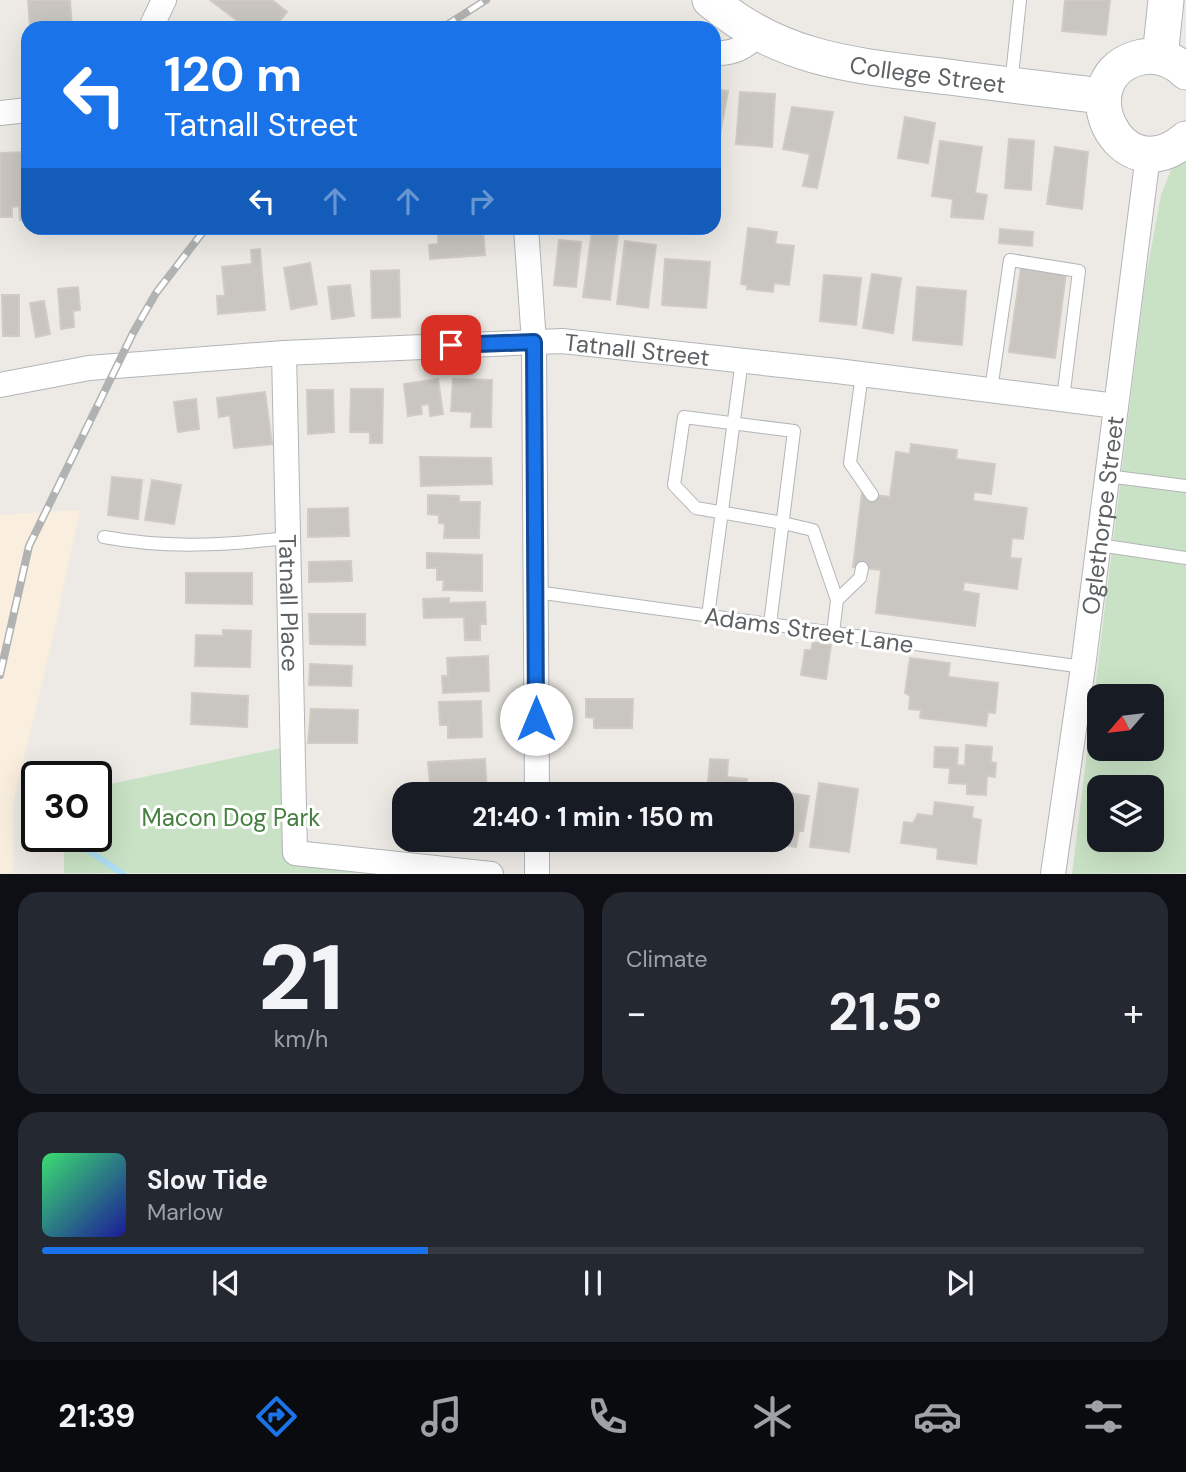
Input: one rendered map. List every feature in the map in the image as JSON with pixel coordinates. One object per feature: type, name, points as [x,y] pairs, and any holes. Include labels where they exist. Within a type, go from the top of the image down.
[{"type":"street","name":"College Street","points":[[710,0],[730,17],[758,34],[803,52],[850,64],[1103,96]]},
{"type":"street","points":[[1166,0],[1173,64],[1140,57],[1123,65],[1110,79],[1103,96],[1105,119],[1116,139],[1132,150],[1148,155],[1171,150],[1186,139]]},
{"type":"street","points":[[721,53],[743,48],[758,34]]},
{"type":"street","points":[[0,113],[21,111]]},
{"type":"street","name":"Oglethorpe Street","points":[[1053,873],[1083,667],[1148,155]]},
{"type":"street","points":[[526,235],[534,342],[537,782]]},
{"type":"street","name":"Tatnall Street","points":[[0,384],[89,368],[284,353],[562,341],[862,374],[1116,406]]},
{"type":"street","name":"Tatnall Place","points":[[284,353],[295,853],[491,873]]},
{"type":"street","points":[[537,852],[537,873]]},
{"type":"lane","points":[[1011,85],[1020,0]]},
{"type":"lane","points":[[991,390],[1010,260],[1079,271],[1063,399]]},
{"type":"lane","points":[[708,616],[742,360]]},
{"type":"lane","points":[[862,374],[850,463],[872,495]]},
{"type":"lane","points":[[770,624],[783,523],[794,431],[684,417],[674,485],[696,508],[783,523],[813,530],[837,600],[833,633]]},
{"type":"lane","points":[[1107,476],[1186,486]]},
{"type":"lane","points":[[104,537],[164,545],[229,544],[288,538]]},
{"type":"lane","points":[[1098,545],[1186,558]]},
{"type":"lane","points":[[837,600],[860,578],[862,568]]},
{"type":"lane","name":"Adams Street Lane","points":[[536,592],[1083,667]]},
{"type":"shaded area","points":[[80,510],[13,803],[13,873],[0,873],[0,515]]},
{"type":"green space","points":[[1186,156],[1186,873],[1072,874],[1087,752],[1087,761],[1164,761],[1164,684],[1095,684],[1145,282],[1161,195],[1171,170]]},
{"type":"green space","name":"Macon Dog Park","points":[[295,745],[296,855],[494,873],[64,873],[64,852],[112,852],[112,784]]},
{"type":"building","points":[[28,0],[70,0],[72,21],[30,21]]},
{"type":"building","points":[[210,0],[272,0],[287,12],[280,21],[238,21]]},
{"type":"building","points":[[1065,0],[1110,0],[1106,35],[1062,31]]},
{"type":"building","points":[[721,90],[728,91],[721,130]]},
{"type":"building","points":[[740,92],[775,94],[772,147],[736,144]]},
{"type":"building","points":[[792,107],[833,112],[817,188],[803,186],[810,154],[783,149]]},
{"type":"building","points":[[905,117],[935,123],[928,163],[898,158]]},
{"type":"building","points":[[1009,139],[1034,141],[1031,190],[1005,188]]},
{"type":"building","points":[[940,141],[982,147],[975,193],[987,195],[983,219],[951,217],[953,199],[932,196]]},
{"type":"building","points":[[1055,147],[1088,152],[1082,209],[1047,204]]},
{"type":"building","points":[[21,152],[21,220],[19,206],[12,207],[12,217],[0,217],[0,153]]},
{"type":"building","points":[[748,228],[777,232],[775,244],[794,246],[789,285],[774,283],[773,292],[747,289],[747,285],[741,284]]},
{"type":"building","points":[[1000,229],[1033,232],[1032,246],[999,243]]},
{"type":"building","points":[[438,235],[484,235],[485,255],[430,259],[429,245],[438,244]]},
{"type":"building","points":[[591,235],[618,235],[610,300],[583,297]]},
{"type":"building","points":[[559,240],[581,242],[576,287],[554,285]]},
{"type":"building","points":[[625,241],[656,245],[648,308],[617,304]]},
{"type":"building","points":[[260,249],[265,310],[218,314],[217,296],[225,296],[222,267],[252,264],[251,250]]},
{"type":"building","points":[[665,259],[710,262],[706,308],[662,305]]},
{"type":"building","points":[[310,263],[317,304],[291,309],[284,268]]},
{"type":"building","points":[[1021,267],[1066,273],[1055,358],[1009,352]]},
{"type":"building","points":[[399,270],[400,317],[372,318],[371,271]]},
{"type":"building","points":[[872,274],[901,278],[893,333],[863,328]]},
{"type":"building","points":[[824,275],[861,278],[856,325],[820,321]]},
{"type":"building","points":[[350,285],[354,316],[332,319],[328,287]]},
{"type":"building","points":[[78,287],[80,310],[73,311],[74,327],[61,329],[58,289]]},
{"type":"building","points":[[917,287],[966,291],[962,345],[913,340]]},
{"type":"building","points":[[2,295],[19,295],[19,336],[3,336]]},
{"type":"building","points":[[44,301],[50,334],[36,337],[30,303]]},
{"type":"building","points":[[438,379],[443,414],[430,416],[429,404],[421,405],[422,414],[408,416],[404,384]]},
{"type":"building","points":[[453,379],[492,380],[491,427],[471,427],[472,412],[451,411]]},
{"type":"building","points":[[351,389],[383,389],[382,443],[370,443],[370,432],[350,432]]},
{"type":"building","points":[[307,390],[333,390],[334,432],[308,434]]},
{"type":"building","points":[[265,392],[272,444],[234,448],[230,415],[219,417],[217,398]]},
{"type":"building","points":[[196,399],[199,429],[178,432],[174,402]]},
{"type":"building","points":[[911,444],[957,450],[956,459],[995,464],[991,494],[974,492],[973,501],[1027,508],[1023,539],[1012,538],[1010,558],[1021,559],[1017,589],[964,582],[963,591],[979,594],[975,626],[876,613],[881,570],[853,567],[862,493],[890,497],[896,452],[910,454]]},
{"type":"building","points":[[420,457],[491,458],[492,484],[421,486]]},
{"type":"building","points":[[112,477],[142,480],[138,519],[108,515]]},
{"type":"building","points":[[152,480],[181,485],[174,524],[145,520]]},
{"type":"building","points":[[428,495],[459,496],[459,502],[480,502],[479,538],[444,538],[445,524],[439,523],[439,515],[428,514]]},
{"type":"building","points":[[348,508],[349,536],[308,537],[308,509]]},
{"type":"building","points":[[427,553],[482,555],[482,591],[443,590],[444,580],[437,580],[437,568],[427,568]]},
{"type":"building","points":[[351,561],[352,581],[309,582],[309,562]]},
{"type":"building","points":[[186,573],[252,573],[252,604],[186,603]]},
{"type":"building","points":[[449,598],[449,603],[485,602],[486,624],[480,624],[480,640],[465,640],[464,617],[424,618],[423,599]]},
{"type":"building","points":[[309,614],[365,614],[365,645],[310,644]]},
{"type":"building","points":[[223,630],[251,631],[250,667],[195,666],[196,635],[223,636]]},
{"type":"building","points":[[813,642],[831,645],[826,679],[801,675],[805,650],[811,650]]},
{"type":"building","points":[[488,656],[489,691],[443,693],[442,676],[448,676],[447,658]]},
{"type":"building","points":[[910,658],[950,663],[948,677],[998,683],[995,713],[988,712],[986,726],[920,718],[921,710],[909,709],[910,696],[905,693]]},
{"type":"building","points":[[310,664],[352,666],[351,686],[309,685]]},
{"type":"building","points":[[192,693],[248,696],[247,727],[191,724]]},
{"type":"building","points":[[586,699],[633,699],[632,728],[594,728],[594,718],[586,717]]},
{"type":"building","points":[[481,701],[482,737],[448,738],[448,725],[440,725],[439,702]]},
{"type":"building","points":[[311,709],[358,710],[357,743],[308,743]]},
{"type":"building","points":[[966,745],[992,747],[991,762],[996,763],[995,777],[987,776],[986,795],[967,794],[967,784],[949,783],[950,768],[934,767],[935,747],[958,748],[957,765],[965,766]]},
{"type":"building","points":[[485,759],[486,782],[430,782],[428,762]]},
{"type":"building","points":[[710,759],[728,760],[727,777],[747,779],[747,782],[708,782]]},
{"type":"building","points":[[819,783],[858,789],[849,852],[810,847]]},
{"type":"building","points":[[794,794],[809,796],[803,831],[799,831],[796,847]]},
{"type":"building","points":[[935,802],[973,807],[972,818],[981,820],[976,864],[937,859],[938,848],[901,843],[904,822],[913,823],[918,814],[933,816]]},
{"type":"waterway","points":[[91,852],[123,874]]},
{"type":"railway","points":[[453,21],[486,0]]},
{"type":"railway","points":[[0,675],[29,546],[133,333],[156,293],[201,235]]},
{"type":"route","points":[[451,345],[534,342],[536,719]]}]
